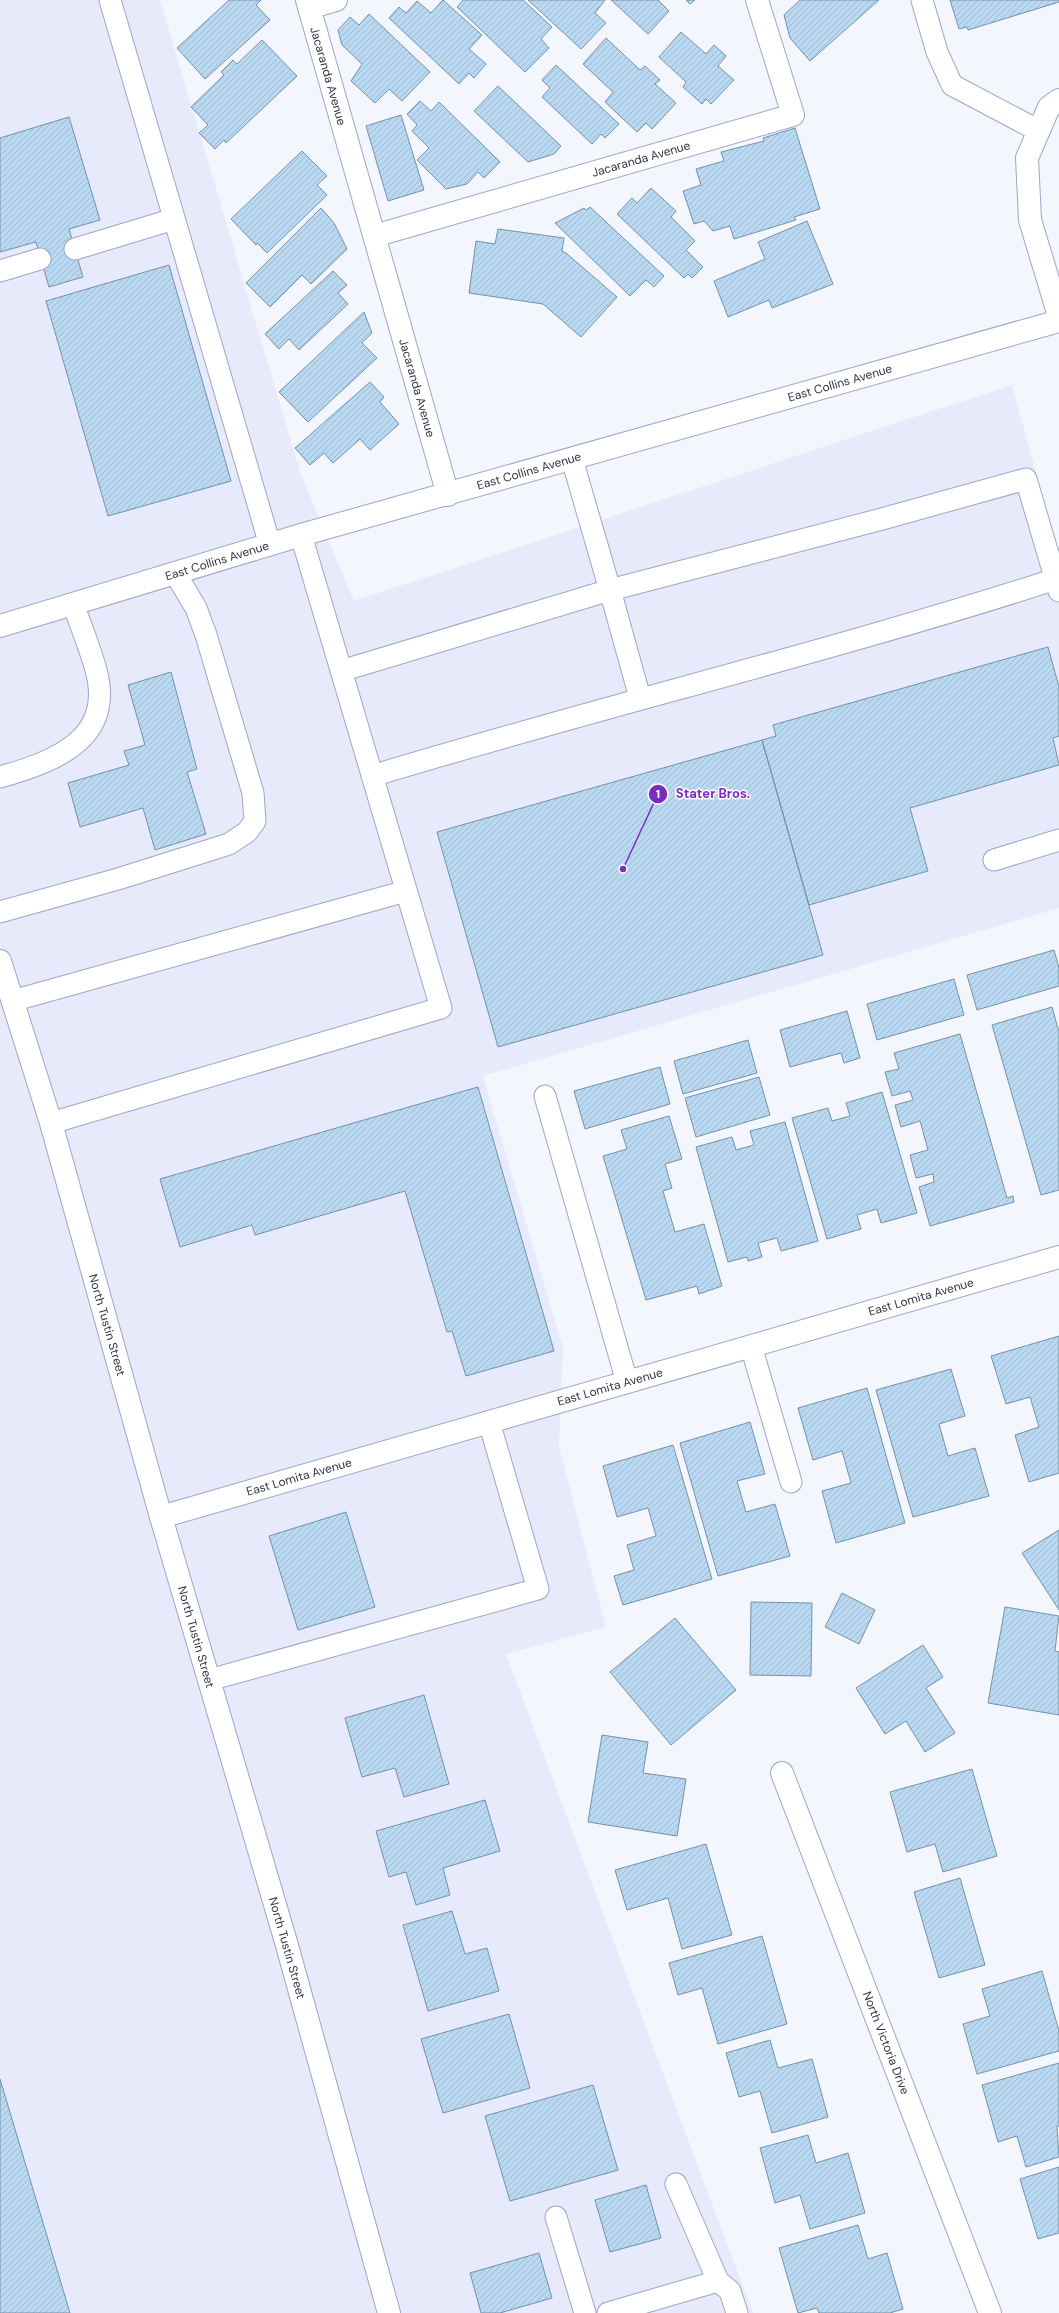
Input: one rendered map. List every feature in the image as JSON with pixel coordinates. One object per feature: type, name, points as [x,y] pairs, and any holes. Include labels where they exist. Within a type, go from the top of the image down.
[{"type":"street","name":"Jacaranda Avenue","points":[[336,0],[308,4],[448,495]]},
{"type":"street","name":"Jacaranda Avenue","points":[[374,236],[793,115],[757,0]]},
{"type":"street","points":[[1059,100],[1049,107],[1027,158],[1030,220],[1059,316]]},
{"type":"street","name":"East Collins Avenue","points":[[0,626],[301,535],[448,495],[1059,321]]},
{"type":"street","name":"North Tustin Street","points":[[0,961],[51,1123],[161,1516],[286,1942],[389,2313]]},
{"type":"street","name":"East Lomita Avenue","points":[[161,1516],[1059,1257]]},
{"type":"street","name":"North Victoria Drive","points":[[782,1772],[990,2313]]},
{"type":"lane","points":[[110,0],[270,545]]},
{"type":"lane","points":[[922,0],[937,52],[952,85],[1039,131]]},
{"type":"lane","points":[[75,249],[174,219]]},
{"type":"lane","points":[[0,271],[40,259]]},
{"type":"lane","points":[[572,459],[640,698]]},
{"type":"lane","points":[[341,671],[610,590],[882,519],[1026,479],[1058,585],[640,698],[372,776]]},
{"type":"lane","points":[[51,1123],[441,1008],[301,535]]},
{"type":"lane","points":[[0,912],[118,879],[228,844],[247,832],[255,821],[252,793],[206,635],[196,608],[175,574]]},
{"type":"lane","points":[[0,777],[36,767],[60,756],[80,740],[95,720],[100,697],[97,671],[73,604]]},
{"type":"lane","points":[[994,860],[1059,840]]},
{"type":"lane","points":[[12,1001],[406,891]]},
{"type":"lane","points":[[545,1096],[627,1382]]},
{"type":"lane","points":[[751,1346],[791,1482]]},
{"type":"lane","points":[[209,1680],[538,1589],[489,1422]]},
{"type":"lane","points":[[676,2184],[737,2313]]},
{"type":"lane","points":[[556,2217],[585,2313]]},
{"type":"lane","points":[[608,2313],[724,2286]]},
{"type":"shaded area","points":[[0,0],[160,0],[301,475],[354,601],[1012,385],[1059,557],[1059,908],[483,1076],[563,1348],[559,1447],[606,1627],[506,1654],[753,2313],[0,2313]]},
{"type":"building","points":[[229,0],[261,0],[256,5],[270,20],[205,79],[177,48]]},
{"type":"building","points":[[443,0],[482,35],[469,49],[486,64],[474,78],[469,73],[459,84],[389,18],[399,7],[406,13],[417,1],[431,13]]},
{"type":"building","points":[[463,0],[523,0],[552,27],[541,39],[549,48],[525,72],[457,7]]},
{"type":"building","points":[[528,0],[605,0],[595,13],[606,23],[581,49]]},
{"type":"building","points":[[611,0],[658,0],[669,11],[648,34]]},
{"type":"building","points":[[686,0],[695,0],[690,4]]},
{"type":"building","points":[[800,0],[879,0],[810,61],[790,38],[784,15]]},
{"type":"building","points":[[950,0],[1059,0],[1059,2],[968,30],[967,27],[959,29]]},
{"type":"building","points":[[369,14],[430,72],[402,101],[389,89],[375,103],[351,81],[362,64],[342,45],[338,30],[350,17],[359,25]]},
{"type":"building","points":[[681,32],[706,54],[714,45],[726,56],[718,66],[734,80],[711,104],[706,99],[702,104],[683,87],[686,82],[659,57]]},
{"type":"building","points":[[606,38],[640,70],[645,66],[660,80],[655,84],[676,103],[652,129],[646,123],[637,132],[605,102],[613,92],[583,64]]},
{"type":"building","points":[[262,40],[297,76],[226,143],[224,140],[215,149],[199,133],[208,125],[191,107],[224,75],[221,72],[233,60],[237,64]]},
{"type":"building","points":[[556,65],[619,124],[605,138],[601,134],[592,144],[542,97],[550,88],[542,80]]},
{"type":"building","points":[[498,86],[561,146],[554,154],[528,162],[474,111]]},
{"type":"building","points":[[420,101],[431,111],[439,102],[500,162],[484,178],[478,172],[467,184],[446,189],[417,160],[429,148],[412,131],[417,125],[407,114]]},
{"type":"building","points":[[401,115],[424,190],[388,201],[366,126]]},
{"type":"building","points":[[69,117],[100,220],[69,229],[83,277],[49,287],[36,242],[0,252],[0,138]]},
{"type":"building","points":[[795,128],[820,209],[794,217],[796,220],[734,239],[730,226],[713,231],[704,221],[694,224],[683,191],[701,185],[696,169],[724,161],[721,152],[764,141],[763,138]]},
{"type":"building","points":[[302,151],[327,176],[317,185],[327,195],[267,253],[257,243],[256,245],[231,219]]},
{"type":"building","points":[[651,188],[676,211],[671,217],[695,241],[686,250],[703,267],[692,278],[688,274],[684,278],[617,214],[632,198],[637,203]]},
{"type":"building","points":[[590,207],[664,276],[654,287],[646,280],[630,296],[555,223],[584,208],[586,210]]},
{"type":"building","points":[[321,208],[334,223],[347,249],[311,284],[302,275],[270,307],[246,283]]},
{"type":"building","points":[[807,221],[833,284],[772,308],[769,300],[728,317],[714,281],[765,259],[758,242]]},
{"type":"building","points":[[498,229],[564,238],[562,251],[617,297],[581,337],[543,304],[469,293],[476,241],[495,244]]},
{"type":"building","points":[[169,265],[231,481],[108,516],[46,301]]},
{"type":"building","points":[[333,271],[347,285],[338,293],[348,304],[299,350],[289,339],[279,349],[265,334]]},
{"type":"building","points":[[364,312],[372,333],[362,343],[377,358],[308,422],[279,392]]},
{"type":"building","points":[[370,382],[384,397],[380,402],[399,424],[370,450],[360,439],[333,463],[324,453],[310,465],[295,448]]},
{"type":"building","points":[[1048,647],[1059,687],[1059,736],[1053,738],[1059,765],[910,808],[928,871],[809,905],[762,740],[776,736],[773,725]]},
{"type":"building","points":[[171,672],[197,769],[187,772],[206,834],[155,850],[143,808],[80,827],[68,783],[129,765],[124,751],[145,745],[128,685]]},
{"type":"building","points":[[762,740],[823,955],[498,1047],[437,832]]},
{"type":"building","points":[[1054,950],[1059,968],[1059,986],[977,1010],[967,975]]},
{"type":"building","points":[[954,979],[964,1015],[877,1040],[867,1004]]},
{"type":"building","points":[[1052,1007],[1059,1032],[1059,1190],[1041,1195],[992,1025]]},
{"type":"building","points":[[847,1011],[860,1058],[844,1063],[841,1053],[790,1067],[780,1030]]},
{"type":"building","points":[[960,1034],[1007,1198],[1013,1196],[1014,1202],[930,1226],[919,1187],[934,1182],[933,1174],[916,1178],[910,1155],[928,1150],[920,1121],[901,1127],[895,1105],[913,1100],[910,1091],[892,1096],[885,1072],[899,1069],[894,1053]]},
{"type":"building","points":[[748,1040],[757,1073],[683,1094],[674,1061]]},
{"type":"building","points":[[660,1067],[670,1104],[585,1129],[574,1091]]},
{"type":"building","points":[[759,1077],[770,1115],[696,1137],[685,1098]]},
{"type":"building","points":[[478,1087],[554,1351],[466,1376],[452,1331],[447,1332],[405,1191],[255,1235],[252,1225],[180,1247],[160,1179]]},
{"type":"building","points":[[882,1092],[917,1213],[881,1223],[877,1209],[857,1215],[861,1229],[827,1239],[792,1118],[828,1108],[832,1121],[850,1116],[846,1103]]},
{"type":"building","points":[[669,1116],[682,1159],[665,1164],[672,1188],[663,1191],[675,1232],[704,1224],[722,1286],[699,1294],[697,1286],[646,1300],[603,1156],[627,1149],[621,1130]]},
{"type":"building","points":[[785,1122],[818,1241],[781,1251],[777,1238],[758,1243],[762,1257],[748,1261],[747,1257],[728,1262],[696,1147],[732,1137],[736,1150],[754,1145],[750,1131]]},
{"type":"building","points":[[1059,1336],[1059,1473],[1029,1482],[1015,1435],[1039,1427],[1030,1397],[1006,1404],[991,1356]]},
{"type":"building","points":[[951,1369],[965,1416],[939,1424],[948,1456],[975,1448],[989,1496],[913,1517],[876,1390]]},
{"type":"building","points":[[867,1388],[905,1523],[836,1543],[822,1491],[851,1483],[842,1451],[813,1460],[798,1408]]},
{"type":"building","points":[[750,1422],[765,1474],[737,1481],[746,1512],[775,1504],[790,1556],[718,1576],[680,1443]]},
{"type":"building","points":[[673,1445],[712,1579],[623,1605],[614,1576],[634,1570],[627,1545],[656,1536],[648,1508],[617,1517],[603,1466]]},
{"type":"building","points":[[346,1512],[375,1607],[298,1630],[269,1536]]},
{"type":"building","points":[[1059,1530],[1059,1610],[1022,1553]]},
{"type":"building","points":[[842,1593],[875,1610],[859,1644],[825,1627]]},
{"type":"building","points":[[751,1602],[812,1603],[811,1676],[750,1675]]},
{"type":"building","points":[[1005,1607],[1059,1616],[1055,1651],[1059,1652],[1059,1715],[988,1703]]},
{"type":"building","points":[[675,1618],[736,1690],[671,1745],[610,1672]]},
{"type":"building","points":[[923,1645],[943,1677],[926,1688],[955,1733],[925,1752],[906,1721],[885,1734],[856,1688]]},
{"type":"building","points":[[424,1695],[449,1784],[404,1797],[395,1768],[362,1777],[345,1718]]},
{"type":"building","points":[[602,1735],[648,1742],[643,1773],[686,1779],[677,1836],[588,1822]]},
{"type":"building","points":[[972,1769],[997,1856],[943,1872],[935,1844],[907,1852],[890,1792]]},
{"type":"building","points":[[485,1800],[500,1851],[443,1868],[450,1895],[416,1905],[406,1872],[389,1877],[376,1831]]},
{"type":"building","points":[[706,1844],[732,1935],[682,1949],[668,1898],[627,1910],[615,1870]]},
{"type":"building","points":[[960,1878],[985,1965],[939,1978],[914,1892]]},
{"type":"building","points":[[452,1911],[465,1954],[487,1948],[499,1991],[428,2011],[403,1925]]},
{"type":"building","points":[[762,1936],[787,2024],[718,2044],[702,1988],[678,1995],[669,1963]]},
{"type":"building","points":[[1042,1971],[1059,2031],[1059,2051],[977,2074],[963,2024],[990,2016],[982,1989]]},
{"type":"building","points":[[509,2014],[530,2088],[443,2113],[421,2039]]},
{"type":"building","points":[[770,2040],[778,2068],[812,2059],[828,2117],[772,2133],[760,2091],[739,2097],[726,2053]]},
{"type":"building","points":[[1059,2063],[1059,2126],[1057,2126],[1059,2157],[1026,2167],[1017,2136],[998,2142],[982,2085]]},
{"type":"building","points":[[0,2079],[70,2313],[0,2313]]},
{"type":"building","points":[[593,2085],[618,2170],[510,2201],[485,2116]]},
{"type":"building","points":[[808,2135],[816,2163],[848,2153],[865,2213],[810,2229],[800,2195],[775,2203],[760,2148]]},
{"type":"building","points":[[1059,2167],[1059,2233],[1038,2239],[1020,2179]]},
{"type":"building","points":[[646,2185],[661,2238],[610,2252],[595,2200]]},
{"type":"building","points":[[858,2225],[868,2259],[887,2253],[903,2309],[890,2313],[819,2313],[817,2308],[798,2313],[779,2248]]},
{"type":"building","points":[[539,2253],[552,2298],[500,2313],[481,2313],[470,2273]]},
{"type":"place","name":"Stater Bros.","points":[[623,869]]}]
